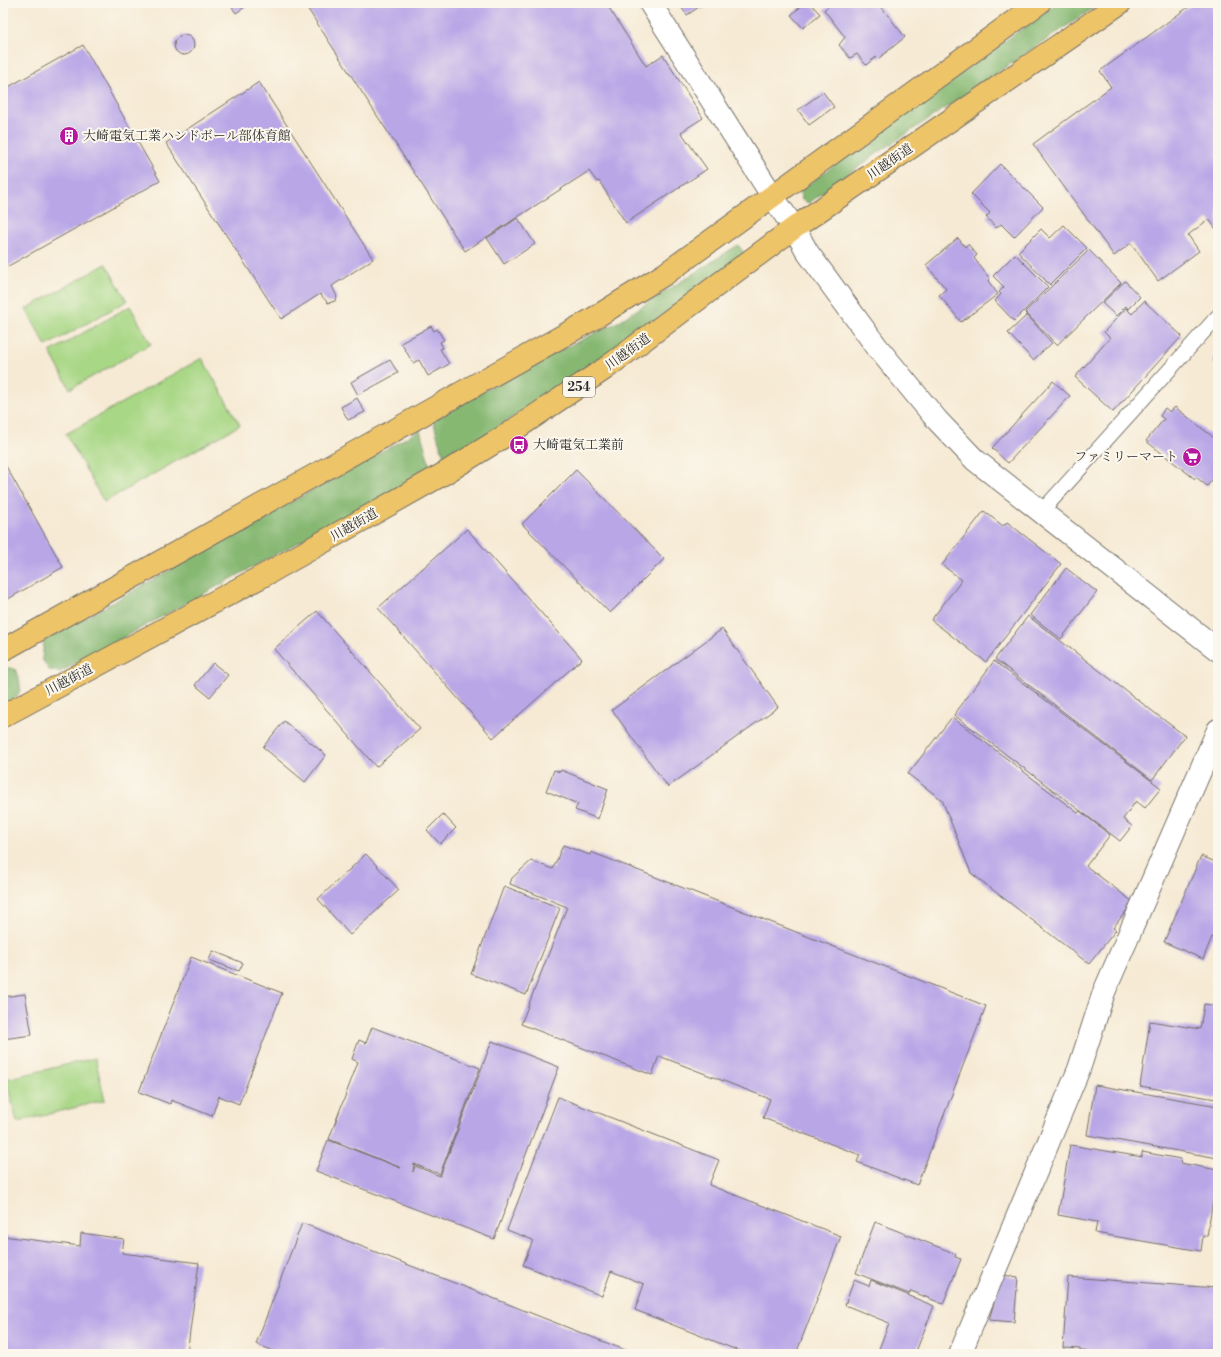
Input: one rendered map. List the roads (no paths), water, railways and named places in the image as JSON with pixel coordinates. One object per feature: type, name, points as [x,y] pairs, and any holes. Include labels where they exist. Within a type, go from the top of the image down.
[{"type":"highway","points":[[3,650],[592,320],[665,274],[1040,3]]},
{"type":"highway","name":"川越街道","points":[[3,716],[270,572],[445,473],[508,434],[606,368],[794,228],[1120,3]]},
{"type":"street","points":[[650,3],[794,228],[808,253],[877,347],[937,420],[975,460],[1218,650]]},
{"type":"street","points":[[960,1354],[1079,1069],[1104,992],[1218,730]]},
{"type":"lane","points":[[1042,511],[1218,316]]},
{"type":"place","name":"大崎電気工業ハンドボール部体育館","points":[[69,136]]},
{"type":"place","name":"大崎電気工業前","points":[[519,445]]},
{"type":"place","name":"ファミリーマート","points":[[1192,457]]}]
